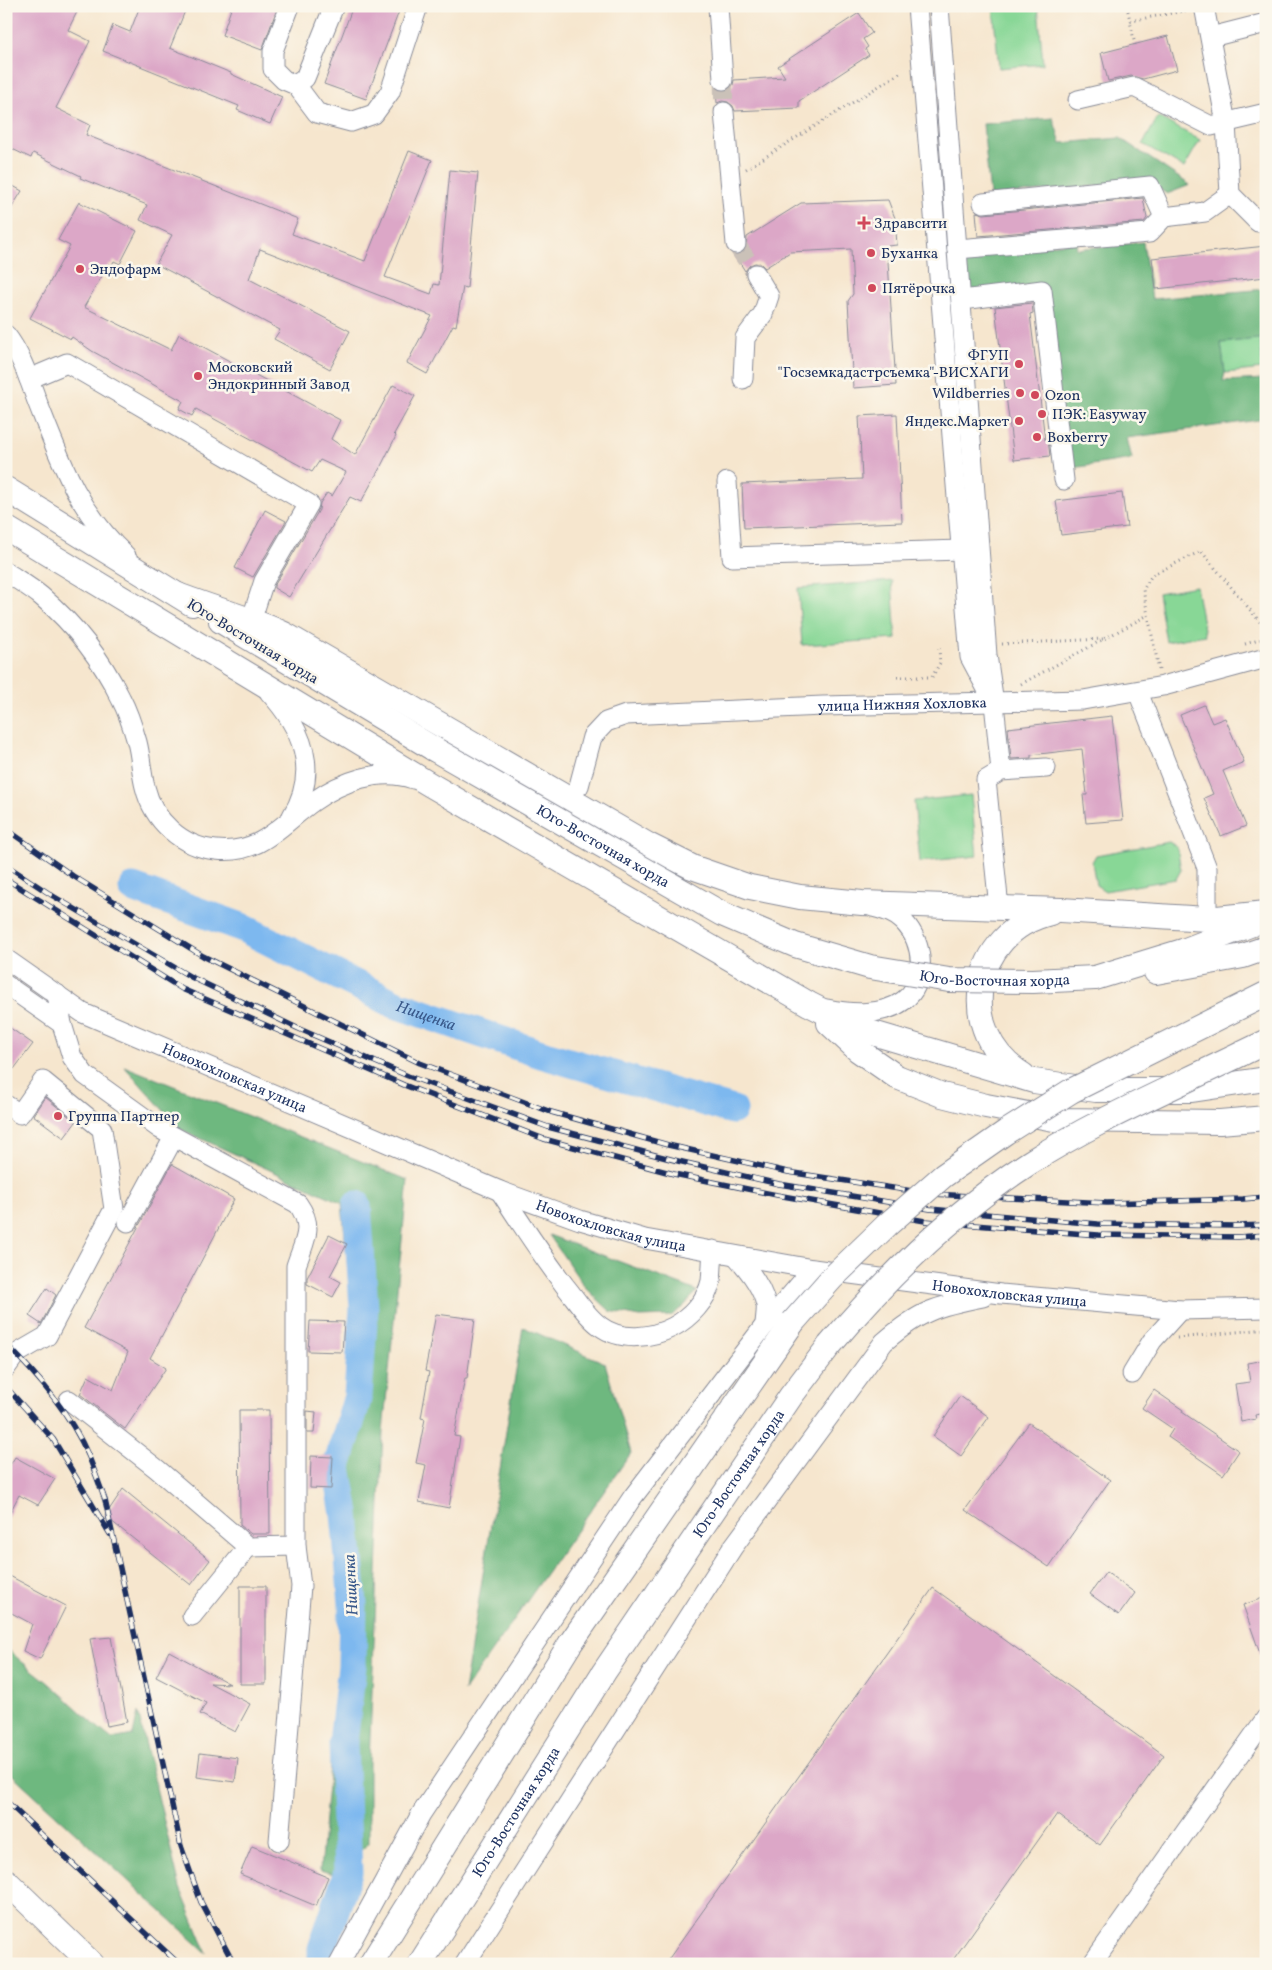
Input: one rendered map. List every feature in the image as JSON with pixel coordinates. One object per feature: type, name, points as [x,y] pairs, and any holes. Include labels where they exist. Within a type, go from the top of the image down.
[{"type":"main road","name":"Юго-Восточная хорда","points":[[6,489],[146,576],[434,749],[722,914],[795,944],[870,967],[949,980],[1033,981],[1095,978],[1169,971],[1243,956],[1266,948]]},
{"type":"main road","points":[[6,528],[429,784],[809,1004],[856,1028],[1034,1081],[1096,1090],[1192,1090],[1266,1078]]},
{"type":"main road","points":[[178,595],[284,634],[648,845],[692,866],[750,886],[800,897],[862,903],[1061,910],[1207,919],[1266,913]]},
{"type":"main road","points":[[1034,1081],[1013,1068],[987,1034],[982,1015],[980,994],[983,974],[1000,942],[1017,927],[1035,917],[1061,910]]},
{"type":"main road","points":[[1095,978],[1183,952],[1266,918]]},
{"type":"main road","points":[[371,1964],[570,1644],[793,1322],[832,1278],[887,1224],[942,1176],[1006,1132],[1072,1091],[1266,994]]},
{"type":"main road","points":[[809,1004],[858,1050],[897,1077],[942,1095],[986,1106],[1059,1120],[1220,1122],[1266,1118]]},
{"type":"main road","name":"Юго-Восточная хорда","points":[[420,1964],[626,1639],[791,1396],[866,1302],[918,1250],[958,1216],[1029,1163],[1094,1125],[1266,1042]]},
{"type":"main road","points":[[6,1881],[92,1964]]},
{"type":"street","points":[[290,6],[273,52],[273,69],[284,80],[296,85],[317,113],[350,122],[374,114],[390,92],[418,6]]},
{"type":"street","points":[[296,85],[305,78],[334,6]]},
{"type":"street","points":[[718,6],[723,80]]},
{"type":"street","points":[[917,6],[970,657],[994,703]]},
{"type":"street","points":[[939,6],[987,655],[1001,772]]},
{"type":"street","points":[[1204,6],[1226,123],[1230,194],[1258,222],[1266,220]]},
{"type":"street","points":[[1211,37],[1266,24]]},
{"type":"street","points":[[1078,100],[1134,87],[1211,126],[1266,113]]},
{"type":"street","points":[[724,112],[736,244]]},
{"type":"street","points":[[984,203],[1150,186],[1164,217]]},
{"type":"street","points":[[957,249],[1149,233],[1164,217],[1205,212],[1230,194]]},
{"type":"street","points":[[743,379],[745,338],[763,314],[769,296],[756,274]]},
{"type":"street","points":[[970,300],[1042,290],[1064,480]]},
{"type":"street","points":[[6,335],[20,358],[65,470],[80,501],[103,532],[146,576]]},
{"type":"street","points":[[28,379],[68,363],[308,504],[264,581],[251,621]]},
{"type":"street","points":[[727,482],[732,557],[961,550]]},
{"type":"street","points":[[6,572],[40,595],[72,624],[95,655],[122,700],[137,742],[149,801],[165,825],[187,842],[200,847],[222,851],[243,849],[256,845],[280,829],[314,801],[337,788],[357,780],[390,774],[406,776],[429,784]]},
{"type":"street","name":"улица Нижняя Хохловка","points":[[579,786],[592,738],[606,722],[626,715],[823,706],[1083,700],[1138,692],[1266,658]]},
{"type":"street","points":[[263,685],[280,704],[300,738],[306,765],[302,794],[293,813],[280,829]]},
{"type":"street","points":[[1138,692],[1207,868],[1207,919]]},
{"type":"street","points":[[998,898],[986,780],[1001,772],[1046,768]]},
{"type":"street","points":[[809,1004],[845,1013],[886,1009],[905,1000],[914,987],[920,975],[921,958],[912,932],[903,921],[890,912],[862,903]]},
{"type":"street","name":"Новохохловская улица","points":[[6,959],[83,1013],[500,1191],[580,1220],[645,1239],[813,1269],[1001,1294],[1180,1310],[1266,1308]]},
{"type":"street","points":[[6,985],[62,1024]]},
{"type":"street","points":[[56,994],[62,1024],[72,1057],[85,1075],[160,1129],[298,1204],[306,1215],[308,1228],[296,1266],[296,1546],[301,1586],[278,1842]]},
{"type":"street","points":[[6,1105],[20,1114],[43,1081],[102,1129],[114,1209],[47,1336],[16,1354],[6,1368]]},
{"type":"street","points":[[128,1222],[174,1137]]},
{"type":"street","points":[[500,1191],[532,1242],[581,1306],[601,1327],[624,1336],[646,1336],[666,1331],[684,1322],[696,1309],[710,1282],[713,1250]]},
{"type":"street","points":[[736,1256],[759,1287],[766,1305],[764,1325]]},
{"type":"street","points":[[339,1964],[421,1814],[632,1498],[764,1325],[813,1269]]},
{"type":"street","points":[[465,1964],[733,1547],[884,1342],[906,1323],[925,1312],[946,1304],[1001,1294]]},
{"type":"street","points":[[1132,1374],[1152,1341],[1180,1310]]},
{"type":"street","points":[[69,1400],[157,1469],[248,1547],[296,1546]]},
{"type":"street","points":[[192,1616],[248,1547]]},
{"type":"street","points":[[1092,1964],[1266,1718]]},
{"type":"path","points":[[1127,6],[1135,44]]},
{"type":"path","points":[[1130,21],[1204,6]]},
{"type":"path","points":[[730,179],[900,73]]},
{"type":"path","points":[[1159,671],[1143,590],[1152,575],[1201,552],[1266,629]]},
{"type":"path","points":[[1014,688],[1148,615]]},
{"type":"path","points":[[1239,646],[1266,638]]},
{"type":"path","points":[[994,644],[1103,639]]},
{"type":"path","points":[[897,677],[932,677],[940,663],[939,648]]},
{"type":"path","points":[[1149,671],[1159,671],[1168,667]]},
{"type":"path","points":[[1152,1341],[1266,1329]]},
{"type":"green space","points":[[993,6],[1038,6],[1043,64],[999,68]]},
{"type":"green space","points":[[1158,117],[1200,140],[1184,168],[1143,144]]},
{"type":"green space","points":[[1053,118],[1061,143],[1120,138],[1190,185],[1167,194],[1146,181],[990,196],[983,124]]},
{"type":"green space","points":[[1076,242],[1077,249],[1143,242],[1152,299],[1266,289],[1266,338],[1221,343],[1225,373],[1223,381],[1266,379],[1266,419],[1127,438],[1132,459],[1066,469],[1044,284],[969,293],[964,254]]},
{"type":"green space","points":[[1260,338],[1263,369],[1225,373],[1221,343]]},
{"type":"green space","points":[[892,581],[896,639],[802,645],[798,588]]},
{"type":"green space","points":[[1196,586],[1205,635],[1166,642],[1158,593]]},
{"type":"green space","points":[[971,795],[977,856],[920,862],[914,801]]},
{"type":"green space","points":[[1169,842],[1177,847],[1181,870],[1176,879],[1105,891],[1096,885],[1092,862],[1096,855]]},
{"type":"green space","points":[[124,1066],[408,1180],[383,1431],[369,1763],[369,1843],[334,1874],[320,1870],[341,1650],[351,1303],[342,1203],[180,1129]]},
{"type":"green space","points":[[549,1235],[697,1291],[684,1306],[671,1316],[640,1317],[610,1311],[584,1286]]},
{"type":"green space","points":[[523,1327],[605,1363],[631,1453],[464,1691]]},
{"type":"green space","points":[[6,1647],[112,1739],[133,1735],[138,1712],[180,1888],[207,1953],[6,1769]]},
{"type":"building","points":[[6,6],[80,6],[68,30],[90,41],[56,108],[90,125],[86,135],[298,219],[292,234],[365,261],[409,151],[432,160],[385,277],[431,294],[434,284],[439,285],[450,170],[478,173],[467,288],[463,287],[456,326],[453,325],[427,374],[407,363],[432,316],[260,249],[249,279],[350,331],[330,369],[274,339],[280,330],[156,264],[172,235],[140,220],[147,205],[80,178],[81,176],[33,153],[31,158],[6,146]]},
{"type":"building","points":[[140,6],[187,6],[170,48],[231,73],[282,97],[270,124],[237,110],[239,106],[103,51],[113,25],[130,32]]},
{"type":"building","points":[[232,6],[278,6],[262,50],[222,35]]},
{"type":"building","points":[[353,6],[401,6],[366,99],[324,84]]},
{"type":"building","points":[[859,13],[872,33],[863,39],[868,47],[865,49],[869,55],[799,101],[799,108],[735,111],[728,102],[722,101],[717,103],[716,89],[729,90],[734,80],[785,77],[778,66]]},
{"type":"building","points":[[1168,36],[1177,70],[1143,79],[1131,76],[1108,81],[1101,53]]},
{"type":"building","points":[[6,182],[22,191],[6,217]]},
{"type":"building","points":[[1143,198],[1147,218],[1144,222],[978,236],[976,212],[984,214]]},
{"type":"building","points":[[888,200],[895,218],[897,245],[887,246],[896,385],[853,388],[848,301],[853,294],[851,249],[790,252],[765,268],[761,264],[755,263],[750,265],[745,271],[735,255],[742,253],[746,249],[747,237],[801,203]]},
{"type":"building","points":[[79,202],[137,231],[120,264],[114,261],[112,265],[109,264],[84,307],[171,350],[179,334],[340,420],[331,439],[355,455],[393,385],[415,396],[361,502],[350,497],[289,597],[274,588],[274,586],[319,510],[320,503],[327,493],[332,496],[346,472],[320,460],[312,472],[196,409],[192,416],[179,409],[183,401],[92,351],[72,337],[71,339],[30,318],[70,246],[58,240]]},
{"type":"building","points":[[1266,246],[1266,277],[1156,289],[1152,258]]},
{"type":"building","name":"ФГУП \"Госземкадастрсъемка\"-ВИСХАГИ","points":[[1032,303],[1033,313],[1030,314],[1045,440],[1048,440],[1050,456],[1014,460],[995,307]]},
{"type":"building","points":[[897,414],[902,522],[744,528],[742,484],[862,479],[859,416]]},
{"type":"building","points":[[1122,493],[1127,527],[1061,535],[1056,501]]},
{"type":"building","points":[[265,510],[286,521],[253,577],[235,568]]},
{"type":"building","points":[[1204,705],[1212,723],[1225,718],[1244,762],[1223,771],[1246,826],[1221,836],[1204,798],[1213,794],[1180,715]]},
{"type":"building","points":[[1112,716],[1123,820],[1086,823],[1083,795],[1087,795],[1082,749],[1031,755],[1031,758],[1011,759],[1008,728]]},
{"type":"building","points":[[6,1025],[33,1044],[14,1069],[6,1064]]},
{"type":"building","points":[[45,1097],[76,1122],[64,1138],[33,1115]]},
{"type":"building","points":[[172,1164],[234,1199],[150,1358],[166,1368],[125,1429],[80,1394],[88,1376],[113,1390],[128,1352],[84,1328]]},
{"type":"building","points":[[329,1235],[347,1244],[330,1276],[341,1282],[333,1297],[307,1284],[307,1278]]},
{"type":"building","points":[[47,1288],[56,1295],[41,1324],[29,1316]]},
{"type":"building","points":[[436,1314],[475,1319],[467,1378],[465,1378],[454,1436],[460,1437],[449,1508],[419,1502],[426,1465],[416,1463],[425,1419],[421,1418],[429,1372],[425,1371]]},
{"type":"building","points":[[310,1321],[344,1322],[342,1352],[308,1351]]},
{"type":"building","points":[[1266,1360],[1266,1413],[1255,1415],[1256,1419],[1241,1422],[1235,1384],[1250,1382],[1247,1363]]},
{"type":"building","points":[[1154,1390],[1183,1410],[1182,1412],[1239,1451],[1223,1475],[1168,1437],[1173,1429],[1142,1408]]},
{"type":"building","points":[[960,1396],[989,1417],[961,1456],[933,1436]]},
{"type":"building","points":[[239,1410],[269,1410],[270,1534],[251,1534],[240,1525]]},
{"type":"building","points":[[307,1411],[316,1412],[314,1433],[307,1433]]},
{"type":"building","points":[[1029,1423],[1110,1480],[1049,1567],[965,1510]]},
{"type":"building","points":[[311,1456],[333,1457],[331,1489],[310,1488]]},
{"type":"building","points":[[15,1457],[55,1479],[38,1505],[19,1495],[6,1520],[6,1472]]},
{"type":"building","points":[[123,1489],[210,1560],[191,1585],[105,1516]]},
{"type":"building","points":[[1106,1572],[1135,1593],[1119,1615],[1090,1594]]},
{"type":"building","points":[[6,1574],[66,1606],[40,1659],[23,1651],[32,1624],[6,1610]]},
{"type":"building","points":[[240,1586],[266,1586],[266,1684],[240,1684]]},
{"type":"building","points":[[933,1588],[1164,1755],[1100,1845],[1057,1814],[950,1964],[665,1964]]},
{"type":"building","points":[[1266,1597],[1266,1665],[1264,1665],[1243,1605]]},
{"type":"building","points":[[111,1637],[127,1722],[107,1726],[90,1639]]},
{"type":"building","points":[[169,1651],[230,1684],[210,1683],[250,1704],[235,1732],[200,1714],[206,1703],[156,1677]]},
{"type":"building","points":[[200,1753],[238,1758],[235,1782],[197,1777]]},
{"type":"building","points":[[252,1846],[328,1877],[316,1906],[240,1874]]},
{"type":"waterway","name":"Нищенка","points":[[133,888],[241,927],[395,1004],[541,1054],[733,1110]]},
{"type":"waterway","name":"Нищенка","points":[[322,1964],[322,1949],[348,1872],[343,1743],[352,1666],[353,1604],[345,1514],[337,1467],[358,1396],[364,1308],[357,1205]]},
{"type":"tunnel","points":[[723,80],[724,112]]},
{"type":"tunnel","points":[[736,244],[756,274]]},
{"type":"railway","points":[[6,829],[73,876],[203,956],[420,1063],[551,1112],[668,1145],[788,1172],[932,1194],[1107,1203],[1266,1197]]},
{"type":"railway","points":[[6,865],[53,896],[191,977],[297,1028],[408,1076],[548,1127],[678,1161],[779,1184],[930,1209],[1098,1224],[1266,1225]]},
{"type":"railway","points":[[6,879],[182,989],[404,1085],[544,1139],[674,1174],[777,1195],[925,1221],[1098,1235],[1238,1237],[1266,1235]]},
{"type":"railway","points":[[6,1344],[53,1396],[73,1425],[89,1457],[105,1500],[181,1846],[201,1902],[234,1964]]},
{"type":"railway","points":[[6,1387],[53,1439],[110,1534]]},
{"type":"railway","points":[[6,1801],[179,1964]]},
{"type":"place","name":"Здравсити","points":[[864,223]]},
{"type":"place","name":"Буханка","points":[[871,253]]},
{"type":"place","name":"Эндофарм","points":[[80,269]]},
{"type":"place","name":"Пятёрочка","points":[[872,288]]},
{"type":"place","name":"ФГУП \"Госземкадастрсъемка\"-ВИСХАГИ","points":[[1019,364]]},
{"type":"place","name":"Московский Эндокринный Завод","points":[[198,376]]},
{"type":"place","name":"Wildberries","points":[[1020,393]]},
{"type":"place","name":"Ozon","points":[[1035,395]]},
{"type":"place","name":"ПЭК: Easyway","points":[[1042,414]]},
{"type":"place","name":"Яндекс.Маркет","points":[[1019,421]]},
{"type":"place","name":"Boxberry","points":[[1037,437]]},
{"type":"place","name":"Группа Партнер","points":[[58,1116]]}]
